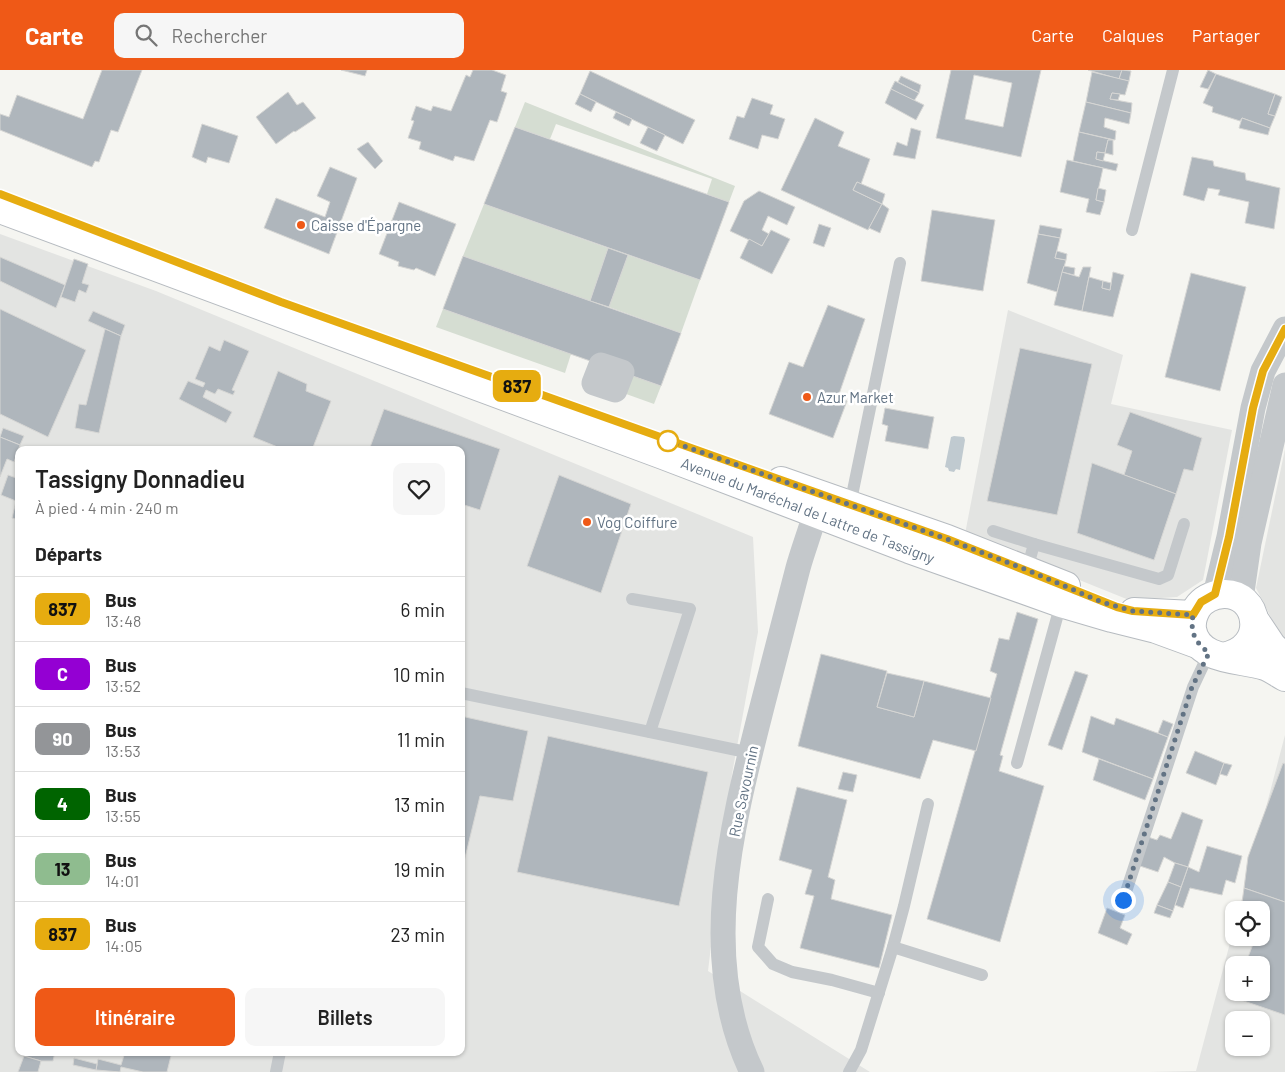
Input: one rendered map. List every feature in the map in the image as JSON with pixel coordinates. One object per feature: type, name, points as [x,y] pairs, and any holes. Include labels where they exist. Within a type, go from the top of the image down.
[{"type":"main road","name":"Avenue du Maréchal de Lattre de Tassigny","points":[[0,194],[281,302],[947,539],[1102,602],[1133,611],[1193,615]]},
{"type":"main road","name":"Avenue du Maréchal de Lattre de Tassigny","points":[[0,209],[663,455],[815,514],[1061,603],[1156,629],[1210,651],[1265,666],[1285,676]]},
{"type":"main road","points":[[1248,609],[1254,630],[1251,641],[1244,649],[1234,655],[1210,651],[1192,634],[1191,624],[1193,615],[1201,602],[1215,594],[1229,594],[1248,609],[1272,646],[1285,658]]},
{"type":"street","points":[[1215,594],[1229,537],[1253,408],[1263,371],[1285,329]]},
{"type":"street","points":[[1248,609],[1248,543],[1285,385]]},
{"type":"street","name":"Rue Savournin","points":[[752,1072],[746,1059],[731,1010],[723,967],[723,918],[732,840],[751,753],[799,566],[815,514]]},
{"type":"lane","points":[[1132,230],[1172,70]]},
{"type":"lane","points":[[815,514],[850,505],[900,263]]},
{"type":"lane","points":[[993,531],[1159,579],[1168,575],[1184,524]]},
{"type":"lane","points":[[1027,570],[1034,544]]},
{"type":"lane","points":[[632,599],[690,609],[650,732]]},
{"type":"lane","points":[[1017,763],[1061,603]]},
{"type":"lane","points":[[1123,900],[1192,687],[1210,651]]},
{"type":"lane","points":[[465,694],[751,753]]},
{"type":"lane","points":[[850,1072],[861,1050],[893,947],[928,804]]},
{"type":"lane","points":[[768,899],[758,947],[773,964],[792,972],[832,980],[879,993]]},
{"type":"lane","points":[[893,947],[982,974]]},
{"type":"lane","points":[[276,1072],[279,1056]]},
{"type":"shaded area","points":[[525,102],[735,186],[729,202],[707,194],[712,179],[556,124],[550,139],[515,127]]},
{"type":"shaded area","points":[[484,204],[608,248],[590,301],[463,256]]},
{"type":"shaded area","points":[[0,234],[156,291],[753,537],[758,632],[732,774],[708,971],[870,1072],[0,1072]]},
{"type":"shaded area","points":[[628,255],[700,280],[681,333],[609,307]]},
{"type":"shaded area","points":[[443,309],[571,354],[565,373],[436,327]]},
{"type":"shaded area","points":[[1008,310],[1123,355],[1111,404],[1232,430],[1203,580],[1177,597],[1129,600],[965,534]]},
{"type":"shaded area","points":[[622,372],[661,386],[654,404],[615,390]]},
{"type":"shaded area","points":[[951,437],[964,437],[965,440],[960,470],[956,469],[954,472],[949,471],[945,467]]},
{"type":"shaded area","points":[[1285,449],[1285,645],[1256,588]]},
{"type":"shaded area","points":[[1285,735],[1285,1072],[1149,1072],[1196,1071],[1225,962],[1225,1001],[1270,1001],[1270,956],[1227,956],[1229,946],[1270,946],[1270,901],[1241,901]]},
{"type":"building","points":[[102,70],[142,70],[118,132],[111,130],[99,162],[95,161],[92,167],[0,130],[0,114],[9,117],[17,95],[83,119]]},
{"type":"building","points":[[341,70],[367,70],[365,76]]},
{"type":"building","points":[[473,70],[492,70],[506,75],[501,91],[507,93],[497,122],[490,120],[474,161],[455,156],[453,161],[419,149],[421,142],[408,138],[414,121],[411,120],[416,106],[431,111],[433,106],[451,111],[466,75],[470,77]]},
{"type":"building","points":[[951,70],[1041,70],[1021,157],[936,138]],"holes":[[[974,75],[1012,83],[1003,127],[965,119]]]},
{"type":"building","points":[[1088,70],[1122,70],[1119,79]]},
{"type":"building","points":[[1122,70],[1131,71],[1129,81],[1119,79]]},
{"type":"building","points":[[1208,70],[1216,74],[1208,89],[1200,87]]},
{"type":"building","points":[[590,71],[695,120],[683,144],[580,94]]},
{"type":"building","points":[[1092,72],[1129,81],[1125,95],[1112,93],[1110,99],[1132,103],[1131,113],[1086,102]]},
{"type":"building","points":[[1216,74],[1275,94],[1268,114],[1275,116],[1270,128],[1242,118],[1240,121],[1212,112],[1213,107],[1203,103]]},
{"type":"building","points":[[901,76],[921,85],[919,93],[898,82]]},
{"type":"building","points":[[895,81],[919,93],[914,101],[891,89]]},
{"type":"building","points":[[891,89],[924,105],[916,120],[885,103]]},
{"type":"building","points":[[288,92],[297,105],[303,102],[316,118],[276,144],[256,117]]},
{"type":"building","points":[[1112,93],[1120,94],[1118,100],[1110,99]]},
{"type":"building","points":[[580,94],[596,102],[591,112],[575,104]]},
{"type":"building","points":[[1275,94],[1282,97],[1275,116],[1268,114]]},
{"type":"building","points":[[752,98],[773,105],[770,114],[785,119],[778,139],[762,135],[758,149],[729,139],[737,116],[744,118]]},
{"type":"building","points":[[1086,102],[1131,113],[1129,124],[1105,118],[1104,127],[1116,131],[1115,140],[1079,132]]},
{"type":"building","points":[[616,112],[632,119],[629,126],[613,118]]},
{"type":"building","points":[[815,118],[844,132],[838,146],[870,159],[861,184],[857,182],[853,190],[882,204],[868,230],[781,190]]},
{"type":"building","points":[[1242,118],[1270,128],[1268,135],[1239,128]]},
{"type":"building","points":[[202,124],[238,136],[229,163],[208,157],[206,163],[192,157]]},
{"type":"building","points":[[515,127],[729,202],[700,280],[484,204]]},
{"type":"building","points":[[648,127],[665,135],[657,151],[640,143]]},
{"type":"building","points":[[911,128],[921,131],[915,159],[893,155],[897,142],[907,146]]},
{"type":"building","points":[[1079,132],[1113,140],[1108,140],[1105,153],[1097,152],[1096,159],[1118,164],[1116,171],[1073,161]]},
{"type":"building","points":[[1108,140],[1113,140],[1113,155],[1105,153]]},
{"type":"building","points":[[368,142],[383,161],[375,169],[357,149]]},
{"type":"building","points":[[1097,152],[1105,153],[1103,161],[1096,159]]},
{"type":"building","points":[[1192,157],[1213,161],[1214,166],[1245,173],[1246,180],[1280,188],[1274,229],[1245,223],[1249,202],[1218,195],[1220,190],[1208,188],[1204,201],[1183,195]]},
{"type":"building","points":[[1067,160],[1103,168],[1096,200],[1104,202],[1100,215],[1086,212],[1089,199],[1060,192]]},
{"type":"building","points":[[330,167],[357,178],[329,254],[264,228],[276,198],[325,217],[330,202],[317,196]]},
{"type":"building","points":[[857,182],[885,194],[882,204],[853,190]]},
{"type":"building","points":[[1098,188],[1106,190],[1104,202],[1096,200]]},
{"type":"building","points":[[759,191],[795,207],[787,225],[768,216],[762,230],[769,234],[762,246],[730,231],[744,201]]},
{"type":"building","points":[[399,202],[456,224],[435,276],[416,268],[414,270],[398,266],[399,262],[379,254]]},
{"type":"building","points":[[882,204],[889,209],[880,233],[869,228]]},
{"type":"building","points":[[932,210],[995,220],[983,291],[921,281]]},
{"type":"building","points":[[819,224],[831,228],[824,247],[813,243]]},
{"type":"building","points":[[1040,225],[1062,229],[1060,238],[1038,234]]},
{"type":"building","points":[[771,230],[790,239],[772,274],[740,258],[749,239],[762,246]]},
{"type":"building","points":[[1038,234],[1060,238],[1055,258],[1066,260],[1057,292],[1027,283]]},
{"type":"building","points":[[608,248],[628,255],[609,307],[590,301]]},
{"type":"building","points":[[1057,251],[1067,254],[1066,260],[1055,258]]},
{"type":"building","points":[[463,256],[681,333],[661,386],[443,309]]},
{"type":"building","points":[[0,257],[65,285],[56,308],[0,281]]},
{"type":"building","points":[[74,259],[88,264],[82,283],[89,285],[86,293],[79,290],[75,302],[61,297]]},
{"type":"building","points":[[1064,266],[1075,268],[1074,275],[1062,272]]},
{"type":"building","points":[[1083,267],[1091,267],[1082,311],[1054,305],[1062,272],[1079,277]]},
{"type":"building","points":[[1113,272],[1124,275],[1113,317],[1082,311],[1089,277],[1103,281],[1102,288],[1110,290]]},
{"type":"building","points":[[1191,273],[1246,287],[1220,391],[1165,377]]},
{"type":"building","points":[[1103,281],[1111,283],[1110,290],[1102,288]]},
{"type":"building","points":[[828,305],[865,319],[838,397],[847,401],[833,438],[769,414],[789,362],[803,367]]},
{"type":"building","points":[[0,309],[86,350],[48,437],[0,414]]},
{"type":"building","points":[[93,311],[125,325],[121,336],[88,321]]},
{"type":"building","points":[[105,329],[121,336],[99,433],[75,428],[79,404],[86,405]]},
{"type":"building","points":[[224,340],[249,351],[232,390],[235,391],[233,395],[218,389],[215,394],[206,390],[203,397],[232,412],[226,423],[179,399],[188,381],[203,387],[205,383],[195,379],[209,346],[220,351]]},
{"type":"building","points":[[1020,348],[1092,364],[1057,515],[987,501]]},
{"type":"building","points":[[278,371],[307,384],[306,391],[331,401],[314,446],[275,446],[253,437]]},
{"type":"building","points":[[885,408],[934,417],[928,449],[885,441],[888,426],[882,424]]},
{"type":"building","points":[[384,409],[500,449],[480,510],[465,505],[465,446],[370,446]]},
{"type":"building","points":[[1130,412],[1202,438],[1193,471],[1184,469],[1176,494],[1124,475],[1132,451],[1117,445]]},
{"type":"building","points":[[3,428],[24,436],[20,445],[0,437]]},
{"type":"building","points":[[0,437],[20,445],[15,446],[14,462],[7,459],[0,477]]},
{"type":"building","points":[[1092,463],[1176,494],[1154,560],[1077,533]]},
{"type":"building","points":[[8,475],[15,478],[15,501],[1,495]]},
{"type":"building","points":[[559,475],[631,504],[601,593],[527,566]]},
{"type":"building","points":[[15,505],[15,519],[12,518]]},
{"type":"building","points":[[1017,612],[1038,619],[1000,755],[1003,756],[999,771],[1044,786],[1000,942],[927,919],[997,674],[990,671],[999,638],[1009,640]]},
{"type":"building","points":[[821,654],[887,671],[877,707],[914,717],[924,681],[991,698],[976,751],[933,740],[920,779],[798,746]]},
{"type":"building","points":[[1075,671],[1088,675],[1062,750],[1048,745]]},
{"type":"building","points":[[887,673],[924,681],[914,717],[877,707]]},
{"type":"building","points":[[1091,716],[1114,725],[1116,718],[1168,737],[1153,779],[1082,752]]},
{"type":"building","points":[[465,717],[528,731],[513,801],[480,796],[465,858]]},
{"type":"building","points":[[1163,720],[1173,724],[1168,737],[1158,733]]},
{"type":"building","points":[[548,736],[708,772],[679,906],[517,872]]},
{"type":"building","points":[[1195,751],[1224,763],[1216,785],[1186,773]]},
{"type":"building","points":[[1099,759],[1153,779],[1145,800],[1093,780]]},
{"type":"building","points":[[1224,763],[1232,765],[1227,776],[1220,774]]},
{"type":"building","points":[[1283,763],[1285,764],[1285,902],[1244,888],[1248,857]]},
{"type":"building","points":[[843,772],[857,775],[853,792],[838,789]]},
{"type":"building","points":[[797,787],[847,800],[828,877],[835,880],[831,899],[892,915],[879,968],[800,948],[814,896],[805,894],[812,870],[779,860]]},
{"type":"building","points":[[1182,812],[1203,820],[1188,867],[1164,857],[1158,872],[1137,865],[1148,837],[1157,840],[1160,835],[1171,839]]},
{"type":"building","points":[[1207,846],[1242,856],[1235,883],[1226,880],[1222,895],[1190,888],[1183,908],[1175,905],[1188,867],[1199,872]]},
{"type":"building","points":[[1175,863],[1188,867],[1181,887],[1168,882]]},
{"type":"building","points":[[1168,882],[1181,887],[1173,911],[1157,905]]},
{"type":"building","points":[[1244,888],[1285,902],[1285,1015],[1244,1001],[1270,1001],[1270,956],[1248,956],[1252,946],[1270,946],[1270,901],[1242,901]]},
{"type":"building","points":[[1157,905],[1173,911],[1170,918],[1154,913]]},
{"type":"building","points":[[1107,908],[1125,915],[1120,928],[1132,934],[1127,945],[1098,933]]},
{"type":"building","points":[[24,1056],[54,1056],[53,1061],[41,1061]]},
{"type":"building","points":[[24,1056],[41,1061],[38,1072],[18,1072]]},
{"type":"building","points":[[124,1056],[171,1056],[167,1072],[143,1072],[121,1067],[120,1072],[96,1070],[98,1059],[121,1065]]},
{"type":"building","points":[[74,1058],[97,1064],[96,1070],[73,1065]]},
{"type":"bus line","name":"837","points":[[0,194],[281,302],[947,539],[1102,602],[1133,611],[1193,615],[1201,602],[1215,594],[1229,537],[1253,408],[1263,371],[1285,329]]},
{"type":"place","name":"Caisse d'Épargne","points":[[301,225]]},
{"type":"place","name":"Azur Market","points":[[807,397]]},
{"type":"place","name":"Vog Coiffure","points":[[587,522]]},
{"type":"route","points":[[668,441],[664,439],[947,539],[1102,602],[1133,611],[1193,615],[1191,624],[1192,634],[1197,644],[1209,653],[1192,687],[1123,900]]}]
